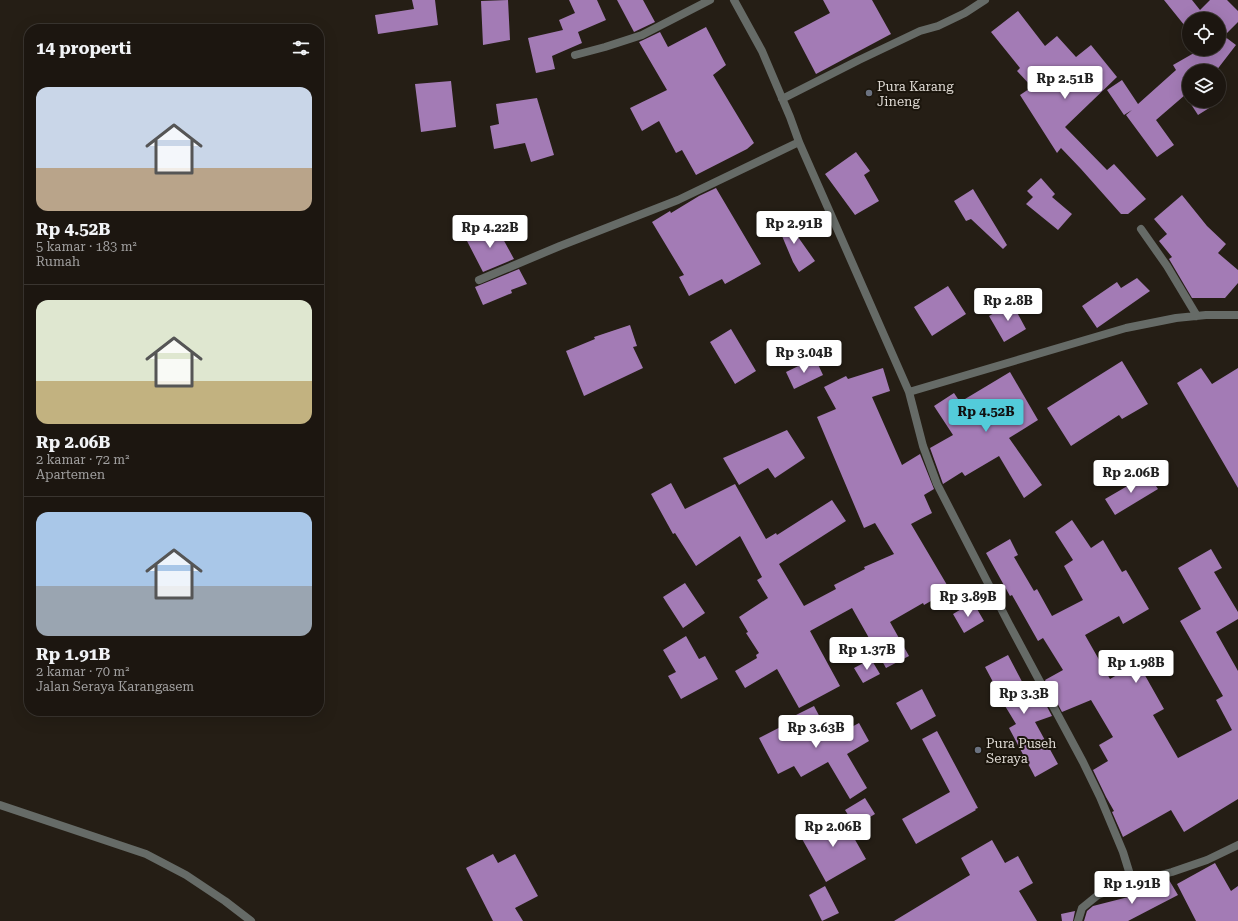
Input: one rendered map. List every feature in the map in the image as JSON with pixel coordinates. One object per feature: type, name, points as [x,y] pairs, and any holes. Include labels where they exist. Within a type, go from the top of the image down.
[{"type":"street","points":[[576,55],[642,35],[710,0]]},
{"type":"street","points":[[734,0],[762,51],[799,142],[909,392],[923,446],[937,484],[1008,624],[1083,762],[1100,797],[1123,852],[1132,881]]},
{"type":"street","points":[[782,99],[920,31],[938,26],[966,14],[985,0]]},
{"type":"street","points":[[479,280],[560,246],[678,200],[799,142]]},
{"type":"street","points":[[1141,229],[1197,316]]},
{"type":"street","points":[[909,392],[1126,328],[1176,318],[1238,315]]},
{"type":"street","points":[[0,805],[152,857],[186,875],[252,921]]},
{"type":"street","points":[[1078,921],[1082,908],[1098,895],[1132,881],[1172,872],[1207,860],[1238,845]]},
{"type":"building","points":[[412,0],[435,0],[438,25],[378,34],[375,15],[414,9]]},
{"type":"building","points":[[508,0],[510,40],[483,45],[481,1]]},
{"type":"building","points":[[569,0],[597,0],[606,20],[578,32],[582,43],[552,56],[555,69],[536,73],[528,38],[563,30],[559,20],[575,13]]},
{"type":"building","points":[[617,0],[643,0],[655,22],[634,32]]},
{"type":"building","points":[[823,0],[872,0],[891,34],[816,74],[794,32],[830,13]]},
{"type":"building","points":[[1164,0],[1192,0],[1200,10],[1210,0],[1227,0],[1238,11],[1238,22],[1226,34],[1226,12],[1182,12],[1182,22]]},
{"type":"building","points":[[1018,11],[1045,46],[1057,36],[1076,57],[1091,45],[1117,77],[1065,127],[1107,170],[1114,164],[1146,199],[1128,214],[1121,214],[1061,148],[1057,153],[1020,95],[1032,87],[1017,71],[1020,68],[991,32]]},
{"type":"building","points":[[706,27],[726,65],[713,75],[754,143],[747,149],[696,175],[682,150],[676,153],[659,121],[642,131],[630,108],[667,90],[639,42],[660,32],[668,47]]},
{"type":"building","points":[[1226,38],[1236,45],[1221,64],[1182,64],[1182,98],[1156,120],[1174,145],[1157,157],[1126,115],[1132,110],[1124,115],[1107,90],[1122,80],[1138,104],[1176,70],[1173,65],[1189,56],[1226,56]]},
{"type":"building","points":[[451,81],[456,127],[421,132],[415,84]]},
{"type":"building","points":[[537,98],[554,155],[531,162],[525,143],[494,149],[490,126],[499,124],[496,104]]},
{"type":"building","points":[[1193,108],[1209,108],[1198,115]]},
{"type":"building","points":[[856,152],[870,171],[864,175],[879,201],[855,215],[825,174]]},
{"type":"building","points":[[1041,178],[1055,194],[1052,197],[1072,214],[1058,230],[1026,204],[1033,197],[1027,191]]},
{"type":"building","points":[[716,188],[761,264],[725,284],[722,279],[689,296],[679,277],[684,275],[652,222],[670,211],[671,213],[699,196]]},
{"type":"building","points":[[973,189],[1007,245],[1003,249],[971,219],[966,221],[954,201]]},
{"type":"building","points":[[1182,195],[1207,226],[1226,244],[1218,253],[1238,270],[1238,283],[1225,298],[1192,298],[1169,259],[1172,257],[1159,241],[1167,234],[1154,219]]},
{"type":"building","points":[[781,213],[815,261],[799,272],[793,262],[774,217]]},
{"type":"building","points":[[496,226],[514,259],[483,272],[467,241]]},
{"type":"building","points":[[519,269],[527,284],[511,290],[512,293],[483,305],[475,287]]},
{"type":"building","points":[[1137,278],[1150,291],[1097,328],[1082,306],[1117,282],[1121,288]]},
{"type":"building","points":[[948,286],[966,314],[932,336],[914,307]]},
{"type":"building","points":[[1012,303],[1026,329],[1004,342],[989,316]]},
{"type":"building","points":[[630,325],[637,346],[633,347],[643,368],[584,396],[566,351],[595,339],[594,337]]},
{"type":"building","points":[[731,329],[756,371],[735,384],[710,342]]},
{"type":"building","points":[[815,358],[823,375],[794,389],[786,372]]},
{"type":"building","points":[[1122,361],[1148,404],[1122,419],[1119,415],[1071,446],[1047,408]]},
{"type":"building","points":[[883,368],[890,391],[872,397],[902,465],[920,454],[934,489],[924,495],[932,513],[911,524],[950,590],[924,605],[923,603],[890,622],[909,656],[886,668],[852,608],[810,631],[840,686],[799,708],[777,669],[745,688],[735,671],[757,658],[756,655],[759,653],[746,633],[748,632],[739,617],[768,598],[757,580],[762,577],[740,536],[696,566],[675,533],[673,534],[651,494],[671,483],[685,509],[735,484],[766,539],[776,533],[777,535],[832,500],[846,521],[779,564],[804,606],[836,589],[834,585],[865,569],[864,567],[894,554],[875,523],[864,528],[817,417],[836,409],[824,387],[846,376],[848,379]]},
{"type":"building","points":[[1201,368],[1212,384],[1238,368],[1238,488],[1177,383]]},
{"type":"building","points":[[1010,372],[1038,420],[1009,438],[1042,485],[1024,498],[999,456],[965,476],[962,472],[943,484],[930,448],[953,435],[934,406],[954,393],[960,402]]},
{"type":"building","points":[[787,430],[805,458],[775,478],[768,468],[739,485],[723,458]]},
{"type":"building","points":[[1148,474],[1158,489],[1115,515],[1105,499]]},
{"type":"building","points":[[1072,520],[1091,548],[1103,540],[1122,572],[1126,570],[1149,609],[1123,624],[1119,616],[1085,635],[1110,679],[1138,663],[1164,709],[1153,715],[1178,758],[1232,730],[1216,700],[1223,696],[1180,621],[1201,609],[1178,568],[1211,549],[1222,568],[1214,572],[1238,612],[1238,619],[1216,632],[1238,671],[1238,799],[1184,832],[1171,810],[1123,837],[1112,812],[1114,811],[1093,770],[1108,761],[1099,745],[1113,737],[1091,700],[1062,712],[1045,680],[1063,670],[1043,638],[1038,641],[1012,595],[1010,596],[986,553],[1010,539],[1018,555],[1014,557],[1034,591],[1037,589],[1052,616],[1083,600],[1064,566],[1073,560],[1055,532]]},
{"type":"building","points":[[685,583],[705,613],[683,628],[663,597]]},
{"type":"building","points":[[973,602],[984,621],[964,633],[953,614]]},
{"type":"building","points":[[686,636],[699,659],[705,656],[718,679],[681,699],[668,676],[676,672],[663,650]]},
{"type":"building","points":[[1008,655],[1027,691],[1036,686],[1052,716],[1035,722],[1058,764],[1035,777],[1009,728],[1016,724],[999,696],[1000,695],[985,667]]},
{"type":"building","points":[[871,659],[880,674],[863,683],[854,668]]},
{"type":"building","points":[[922,689],[936,716],[911,730],[896,703]]},
{"type":"building","points":[[814,706],[831,738],[859,723],[869,741],[847,754],[867,788],[850,799],[828,762],[801,777],[794,766],[778,774],[759,738],[798,718],[796,715]]},
{"type":"building","points":[[937,731],[978,808],[916,844],[902,819],[950,792],[922,739]]},
{"type":"building","points":[[865,798],[875,814],[855,826],[845,810]]},
{"type":"building","points":[[841,815],[866,859],[826,882],[801,837]]},
{"type":"building","points":[[992,840],[1005,863],[1018,856],[1033,883],[1019,891],[1037,921],[894,921],[970,875],[961,858]]},
{"type":"building","points":[[493,854],[498,863],[515,854],[538,896],[515,908],[523,921],[493,921],[466,868]]},
{"type":"building","points":[[1215,863],[1231,891],[1238,886],[1238,921],[1196,921],[1177,884]]},
{"type":"building","points":[[1169,880],[1178,895],[1128,921],[1084,921],[1087,911],[1093,906],[1140,894]]},
{"type":"building","points":[[825,886],[839,913],[822,921],[809,895]]},
{"type":"building","points":[[1075,911],[1073,921],[1062,921],[1061,914]]},
{"type":"place","name":"Pura Karang Jineng","points":[[869,93]]},
{"type":"place","name":"Pura Puseh Seraya","points":[[978,750]]}]
